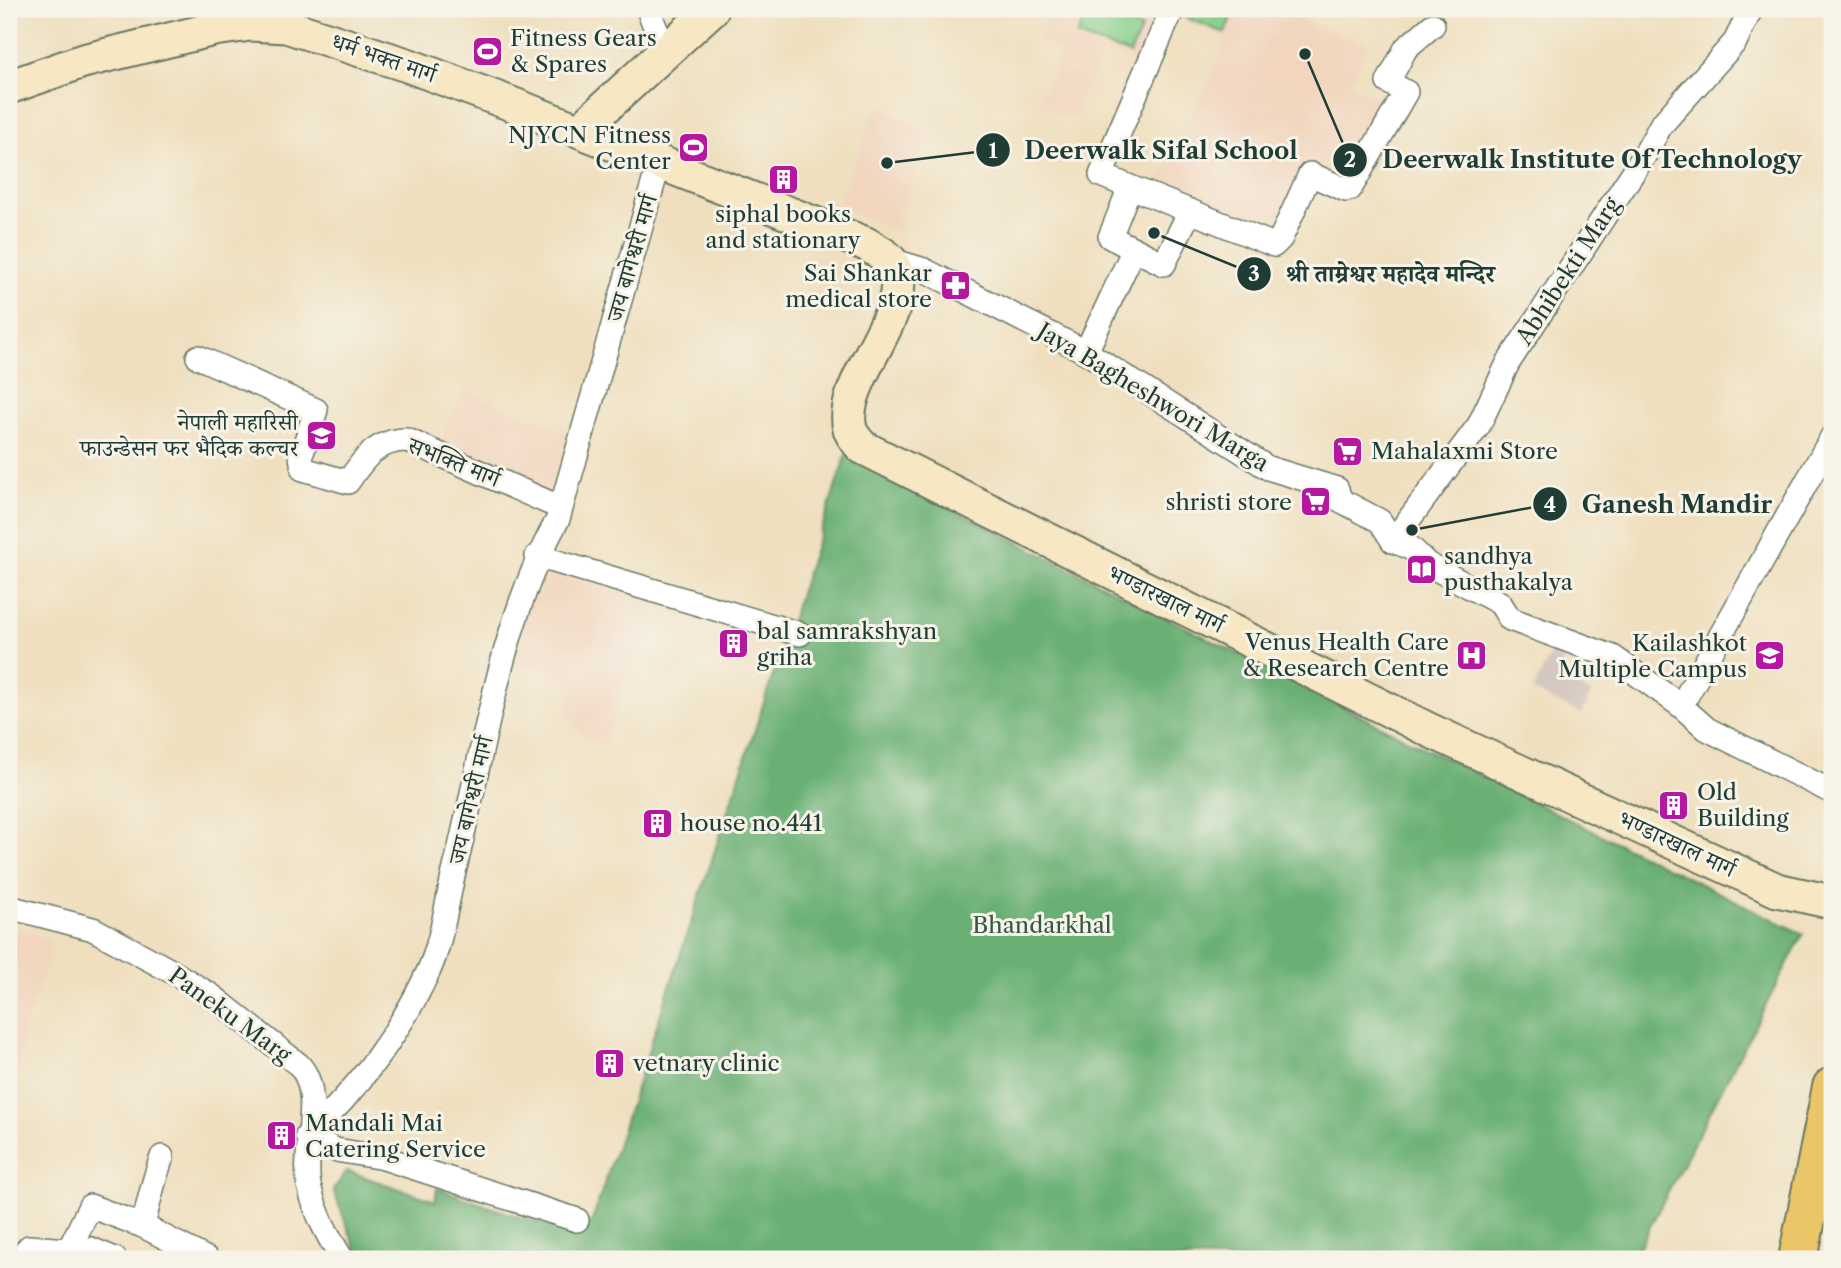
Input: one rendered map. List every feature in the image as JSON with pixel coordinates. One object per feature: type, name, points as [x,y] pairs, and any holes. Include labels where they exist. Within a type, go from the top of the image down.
[{"type":"highway","points":[[1798,1259],[1832,1087]]},
{"type":"main road","points":[[580,130],[712,9]]},
{"type":"main road","name":"धर्म भक्त मार्ग","points":[[9,87],[83,61],[214,29],[251,24],[286,26],[407,65],[580,130]]},
{"type":"main road","name":"जय बागेश्वरी मार्ग","points":[[580,130],[866,244],[894,268]]},
{"type":"main road","name":"भण्डारखाल मार्ग","points":[[894,268],[894,303],[858,383],[849,414],[850,432],[862,447],[1429,730],[1777,890],[1832,902]]},
{"type":"street","points":[[648,9],[665,52]]},
{"type":"street","name":"Abhibekti Marg","points":[[1393,541],[1479,425],[1508,363],[1644,156],[1661,125],[1735,42],[1751,9]]},
{"type":"street","points":[[1171,12],[1101,175],[1274,245],[1281,238],[1308,175],[1346,190],[1350,188],[1406,92],[1388,82],[1406,48],[1433,25]]},
{"type":"street","name":"जय बागेश्वरी मार्ग","points":[[307,1136],[328,1118],[385,1047],[430,969],[475,789],[499,674],[537,556],[561,508],[659,163]]},
{"type":"street","points":[[1130,187],[1110,237],[1164,264],[1189,211]]},
{"type":"street","points":[[1086,352],[1134,249]]},
{"type":"street","name":"Jaya Bagheshwori Marga","points":[[894,268],[924,270],[968,290],[1086,352],[1268,468],[1337,489],[1340,500],[1380,521],[1393,541],[1411,548],[1427,564],[1500,603],[1510,619],[1612,657],[1681,706],[1707,729],[1832,792]]},
{"type":"street","name":"सभक्ति मार्ग","points":[[198,357],[316,410],[301,456],[303,469],[348,482],[365,456],[390,440],[407,440],[561,508]]},
{"type":"street","points":[[1681,706],[1832,437]]},
{"type":"street","points":[[537,556],[800,634]]},
{"type":"street","name":"Paneku Marg","points":[[9,906],[93,929],[212,996],[307,1074],[312,1093],[307,1136],[309,1185],[321,1223],[342,1259]]},
{"type":"street","points":[[307,1136],[336,1150],[384,1158],[577,1220]]},
{"type":"street","points":[[143,1226],[150,1202],[148,1194],[162,1157]]},
{"type":"street","points":[[69,1250],[90,1206],[143,1226],[207,1259]]},
{"type":"street","points":[[19,1259],[29,1247],[92,1249],[115,1259]]},
{"type":"shaded area","points":[[1050,9],[1308,9],[1304,21],[1369,43],[1351,85],[1384,100],[1347,178],[1336,172],[1334,176],[1311,165],[1306,159],[1271,235],[1155,185],[1212,74],[1225,38],[1184,21],[1171,12],[1146,64],[1104,51],[1072,119],[1038,104],[1063,51],[1038,39]]},
{"type":"shaded area","points":[[878,105],[928,131],[898,232],[838,205]]},
{"type":"shaded area","points":[[462,390],[576,436],[552,499],[438,449]]},
{"type":"shaded area","points":[[541,570],[652,602],[605,745],[587,740],[565,717],[574,688],[539,668],[509,667]]},
{"type":"shaded area","points":[[1555,644],[1569,651],[1557,677],[1591,693],[1582,714],[1533,691]]},
{"type":"shaded area","points":[[9,921],[54,945],[25,1026],[9,1120]]},
{"type":"green space","points":[[1087,9],[1142,28],[1130,54],[1077,36]]},
{"type":"green space","points":[[1176,9],[1234,9],[1225,33],[1174,13]]},
{"type":"green space","name":"Bhandarkhal","points":[[846,455],[1426,749],[1803,934],[1633,1259],[360,1259],[333,1190],[347,1171],[435,1201],[437,1188],[555,1226],[584,1227],[592,1221]]},
{"type":"place","name":"Fitness Gears & Spares","points":[[487,51]]},
{"type":"place","name":"Deerwalk Institute Of Technology","points":[[1305,54]]},
{"type":"place","name":"NJYCN Fitness Center","points":[[694,148]]},
{"type":"place","name":"Deerwalk Sifal School","points":[[887,163]]},
{"type":"place","name":"siphal books and stationary","points":[[783,180]]},
{"type":"place","name":"श्री ताम्रेश्वर महादेव मन्दिर","points":[[1154,233]]},
{"type":"place","name":"Sai Shankar medical store","points":[[955,286]]},
{"type":"place","name":"नेपाली महारिसी फाउन्डेसन फर भैदिक कल्चर","points":[[321,435]]},
{"type":"place","name":"Mahalaxmi Store","points":[[1348,451]]},
{"type":"place","name":"shristi store","points":[[1315,502]]},
{"type":"place","name":"Ganesh Mandir","points":[[1412,530]]},
{"type":"place","name":"sandhya pusthakalya","points":[[1421,569]]},
{"type":"place","name":"bal samrakshyan griha","points":[[734,644]]},
{"type":"place","name":"Venus Health Care & Research Centre","points":[[1472,655]]},
{"type":"place","name":"Kailashkot Multiple Campus","points":[[1770,656]]},
{"type":"place","name":"Old Building","points":[[1674,805]]},
{"type":"place","name":"house no.441","points":[[657,823]]},
{"type":"place","name":"vetnary clinic","points":[[610,1063]]},
{"type":"place","name":"Mandali Mai Catering Service","points":[[282,1136]]}]
